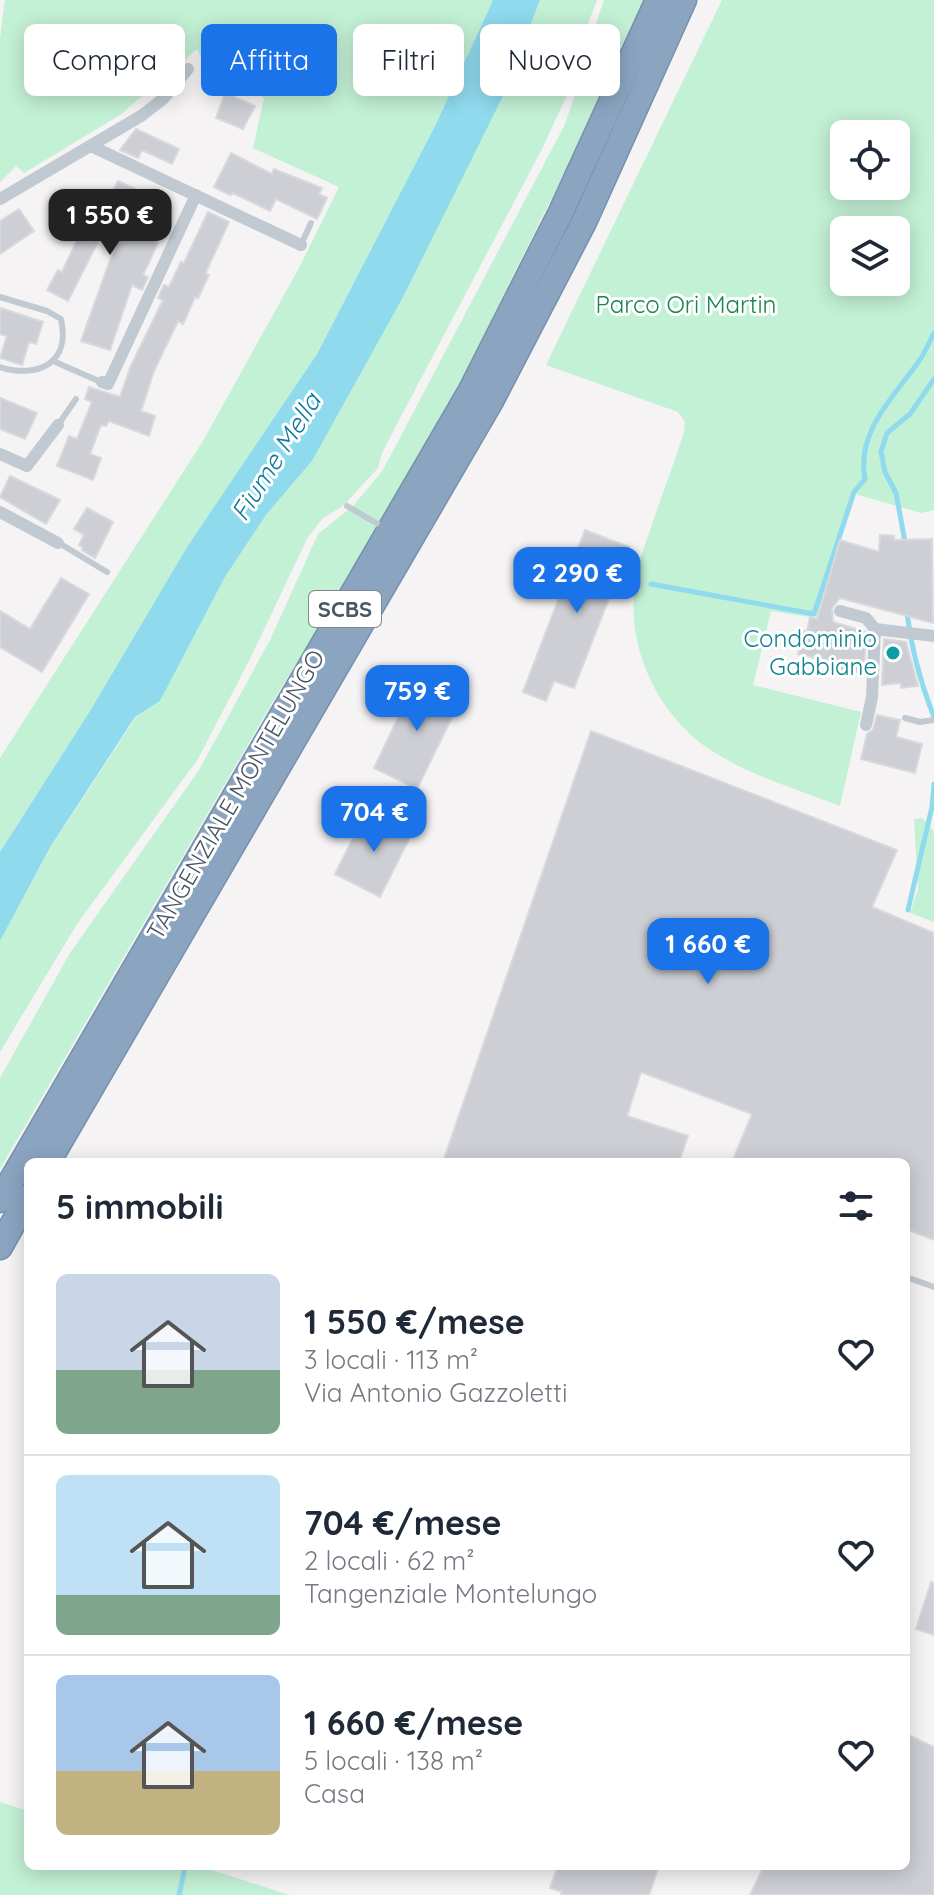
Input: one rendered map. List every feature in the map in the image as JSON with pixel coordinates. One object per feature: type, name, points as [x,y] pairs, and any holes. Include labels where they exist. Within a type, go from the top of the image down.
[{"type":"highway","name":"TANGENZIALE MONTELUNGO","points":[[24,1158],[470,392],[560,214],[658,0]]},
{"type":"highway","name":"TANGENZIALE MONTELUNGO","points":[[50,1158],[491,401],[584,222],[684,0]]},
{"type":"highway","name":"TANGENZIALE MONTELUNGO","points":[[0,1200],[24,1159]]},
{"type":"highway","points":[[0,1247],[24,1204]]},
{"type":"street","points":[[0,199],[91,146],[163,99],[188,69]]},
{"type":"street","points":[[91,146],[301,245]]},
{"type":"street","points":[[102,382],[108,384],[196,195]]},
{"type":"street","points":[[0,454],[27,466],[58,425]]},
{"type":"street","points":[[0,512],[58,543]]},
{"type":"street","points":[[840,611],[866,618],[875,629],[872,697],[866,725]]},
{"type":"street","points":[[875,629],[934,636]]},
{"type":"lane","points":[[301,245],[311,223]]},
{"type":"lane","points":[[0,297],[47,311],[61,319],[63,327],[60,352],[50,365],[31,372],[0,367]]},
{"type":"lane","points":[[53,361],[102,382]]},
{"type":"lane","points":[[58,425],[76,399]]},
{"type":"lane","points":[[347,506],[390,531]]},
{"type":"lane","points":[[58,543],[107,572]]},
{"type":"lane","points":[[905,718],[920,722],[934,720]]},
{"type":"lane","points":[[910,1278],[934,1287]]},
{"type":"green space","points":[[5,0],[493,0],[464,63],[464,24],[353,24],[353,96],[449,96],[317,354],[187,547],[90,711],[0,852],[0,758],[203,441],[299,268],[339,187],[253,148],[264,98],[261,96],[337,96],[337,24],[201,24],[201,56],[197,49],[185,59],[185,24],[24,24],[24,96],[142,96],[120,115],[24,173],[16,166],[0,182],[0,38]]},
{"type":"green space","points":[[540,0],[597,0],[588,24],[531,24]]},
{"type":"green space","points":[[604,0],[643,0],[620,51],[620,24],[597,24]]},
{"type":"green space","name":"Parco Ori Martin","points":[[722,0],[934,0],[934,510],[921,513],[855,494],[817,616],[771,611],[753,685],[861,712],[840,806],[736,765],[700,743],[665,705],[642,659],[633,608],[635,582],[684,432],[685,422],[678,412],[546,365]]},
{"type":"green space","points":[[503,96],[567,96],[542,149],[382,453],[378,468],[344,505],[322,519],[307,539],[198,759],[77,924],[0,1052],[0,941],[51,847],[136,717],[160,701],[225,577],[266,515],[312,461]]},
{"type":"green space","points":[[575,96],[599,96],[451,401],[0,1169],[0,1078],[70,953],[199,770],[270,640],[318,534],[353,506],[383,470],[564,126]]},
{"type":"green space","points":[[922,818],[934,831],[934,922],[910,913],[918,889],[914,819]]},
{"type":"green space","points":[[0,1802],[24,1810],[24,1870],[212,1870],[289,1895],[0,1895]]},
{"type":"water","points":[[493,0],[540,0],[531,24],[482,24]]},
{"type":"water","name":"Fiume Mella","points":[[480,28],[480,96],[503,96],[403,297],[312,461],[266,515],[225,577],[160,701],[135,717],[51,846],[0,941],[0,852],[90,711],[187,547],[317,354],[449,96],[464,96],[464,63]]},
{"type":"building","points":[[224,96],[232,96],[255,106],[243,129],[216,118]]},
{"type":"building","points":[[136,129],[179,149],[172,164],[142,150],[138,158],[120,150]]},
{"type":"building","points":[[231,153],[272,174],[274,169],[322,188],[319,194],[327,198],[317,219],[276,199],[270,211],[214,187]]},
{"type":"building","points":[[118,181],[160,201],[143,236],[158,243],[143,275],[148,277],[142,290],[132,285],[110,350],[81,341],[118,238],[103,232],[68,301],[47,290],[58,270],[62,272],[80,234],[70,219],[77,214],[71,205],[84,196],[90,206],[97,202],[103,212]]},
{"type":"building","points":[[19,209],[34,231],[0,254],[0,221]]},
{"type":"building","points":[[208,212],[229,222],[205,274],[209,275],[198,298],[195,297],[183,324],[178,321],[154,371],[141,411],[155,416],[149,436],[109,421],[106,426],[101,425],[90,454],[101,458],[93,480],[57,466],[69,436],[77,439],[92,402],[85,399],[89,387],[120,397],[130,368],[163,300],[158,298],[164,285],[169,287],[181,262],[184,263]]},
{"type":"building","points":[[0,308],[43,322],[36,344],[29,342],[22,365],[0,358],[7,336],[0,334]]},
{"type":"building","points":[[0,398],[37,413],[25,439],[0,429]]},
{"type":"building","points":[[10,476],[60,500],[46,524],[0,497]]},
{"type":"building","points":[[87,508],[113,522],[95,558],[82,550],[83,547],[79,545],[84,535],[74,529]]},
{"type":"building","points":[[585,530],[629,547],[574,688],[554,681],[546,701],[523,692]]},
{"type":"building","points":[[880,535],[894,536],[894,540],[932,539],[933,623],[840,598],[832,608],[833,622],[866,632],[864,673],[831,669],[832,662],[798,654],[810,617],[817,619],[840,540],[879,552]]},
{"type":"building","points":[[61,578],[89,594],[42,672],[0,647],[0,611],[30,629]]},
{"type":"building","name":"Condominio Gabbiane","points":[[884,639],[906,642],[918,686],[901,688],[901,683],[882,685]]},
{"type":"building","points":[[417,678],[461,699],[417,789],[374,768]]},
{"type":"building","points":[[877,715],[900,720],[896,737],[922,744],[915,773],[861,759],[867,734],[873,730]]},
{"type":"building","points":[[591,731],[897,850],[872,907],[934,933],[934,1240],[910,1231],[910,1158],[734,1158],[752,1114],[641,1072],[627,1116],[688,1136],[680,1158],[444,1158]]},
{"type":"building","points":[[367,810],[412,833],[380,897],[335,874]]},
{"type":"building","points":[[931,1582],[934,1583],[934,1635],[916,1629]]},
{"type":"building","points":[[910,1736],[934,1747],[934,1895],[750,1895],[762,1870],[910,1870]]},
{"type":"building","points":[[557,1870],[658,1870],[649,1895],[561,1895],[562,1892],[550,1888]]},
{"type":"waterway","points":[[651,584],[814,614],[854,492],[865,479],[866,445],[872,430],[921,358],[934,333]]},
{"type":"waterway","points":[[906,547],[896,493],[885,472],[881,452],[887,433],[910,414],[934,379]]},
{"type":"waterway","points":[[907,612],[917,666],[934,717]]},
{"type":"waterway","points":[[908,910],[932,807],[934,784]]},
{"type":"waterway","points":[[179,1895],[184,1872]]},
{"type":"place","name":"Condominio Gabbiane","points":[[893,653]]}]
